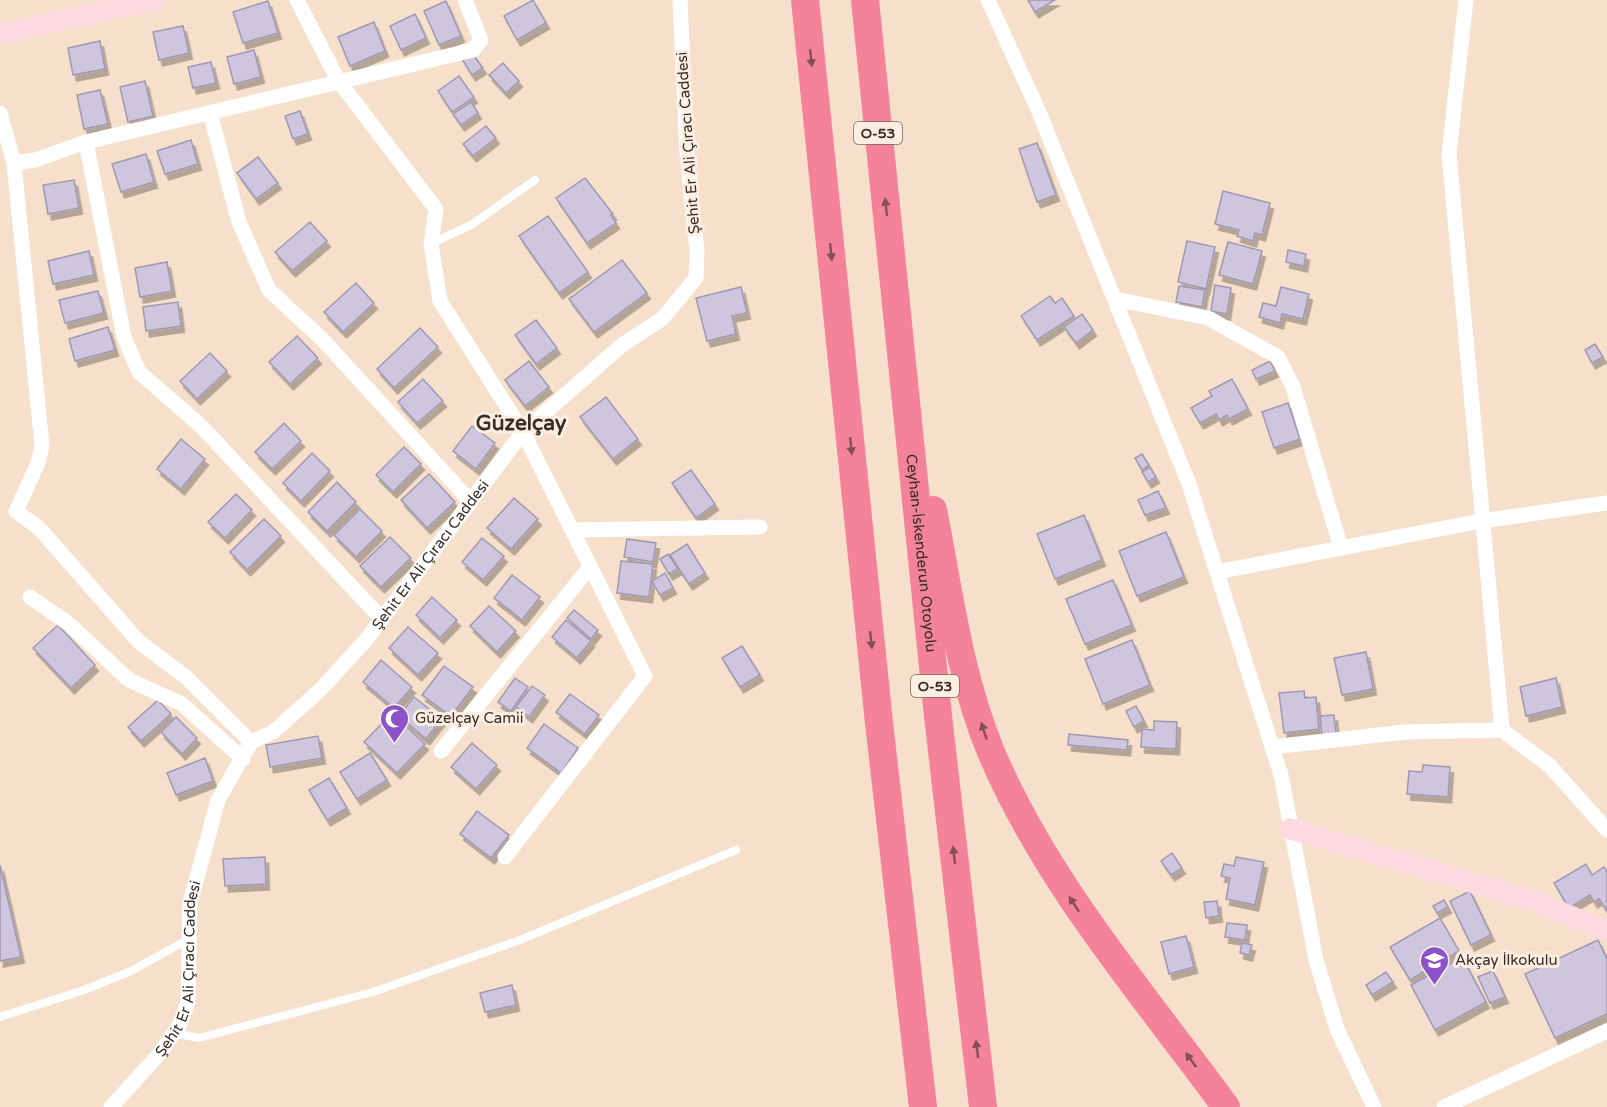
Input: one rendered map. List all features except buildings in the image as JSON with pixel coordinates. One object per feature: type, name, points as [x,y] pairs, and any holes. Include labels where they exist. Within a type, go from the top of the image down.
[{"type":"highway","points":[[805,0],[879,723],[923,1107]]},
{"type":"highway","name":"Ceyhan-İskenderun Otoyolu","points":[[864,0],[938,716],[983,1107]]},
{"type":"highway","points":[[892,265],[927,478],[965,674],[991,752],[1032,836],[1078,911],[1226,1107]]},
{"type":"highway","points":[[879,723],[909,1107]]},
{"type":"street","points":[[0,34],[153,0]]},
{"type":"street","points":[[297,0],[338,80],[436,209],[431,244],[440,301],[523,432],[645,676],[505,857]]},
{"type":"street","points":[[14,164],[35,160],[86,142],[338,80],[473,50],[481,40],[465,0]]},
{"type":"street","name":"Şehit Er Ali Çıracı Caddesi","points":[[111,1107],[160,1053],[174,1033],[188,1002],[190,903],[218,800],[251,742],[273,732],[320,690],[382,619],[523,432],[622,345],[662,319],[696,278],[697,252],[687,153],[680,0]]},
{"type":"street","points":[[988,0],[1039,112],[1189,484],[1281,775],[1316,960],[1337,1029],[1374,1107]]},
{"type":"street","points":[[1466,0],[1449,154],[1502,730]]},
{"type":"street","points":[[0,113],[14,164],[42,446],[38,463],[16,510],[40,529],[139,642],[186,677],[251,742]]},
{"type":"street","points":[[210,113],[239,222],[269,290],[322,339],[471,502]]},
{"type":"street","points":[[86,142],[124,337],[139,372],[201,426],[382,619]]},
{"type":"street","points":[[1115,299],[1208,318],[1278,357],[1296,398],[1341,548]]},
{"type":"street","points":[[1216,572],[1481,521],[1607,503]]},
{"type":"street","points":[[572,530],[760,526]]},
{"type":"street","points":[[441,751],[590,567]]},
{"type":"street","points":[[30,597],[69,624],[129,680],[182,704],[243,759]]},
{"type":"street","points":[[1272,747],[1405,732],[1502,730],[1550,766],[1607,830]]},
{"type":"street","points":[[1290,829],[1532,900],[1607,931]]},
{"type":"street","points":[[1444,1107],[1607,1031]]},
{"type":"lane","points":[[431,244],[471,225],[535,180]]},
{"type":"lane","points":[[174,1033],[199,1038],[373,992],[520,940],[736,850]]},
{"type":"lane","points":[[0,1017],[84,990],[131,970],[189,939]]},
{"type":"place","name":"Güzelçay Camii","points":[[394,744]]},
{"type":"place","name":"Akçay İlkokulu","points":[[1434,986]]},
{"type":"district","name":"Güzelçay","points":[[521,423]]}]
